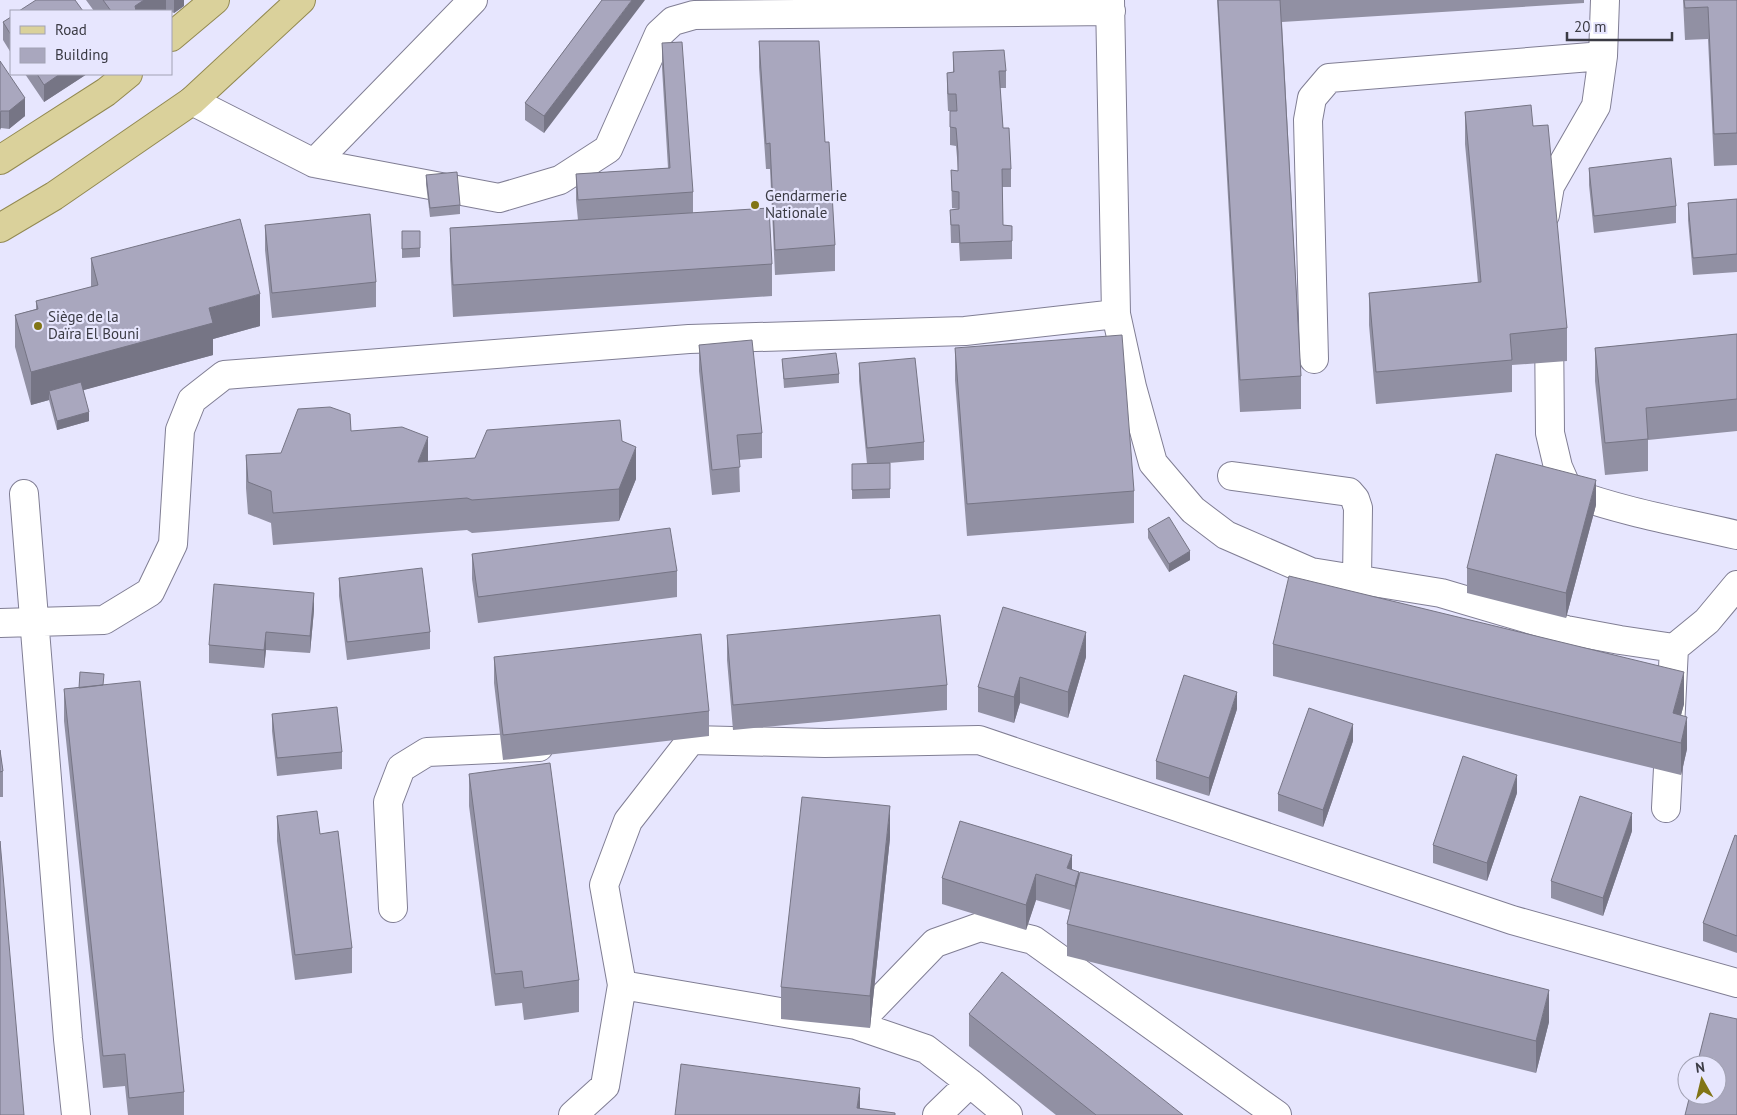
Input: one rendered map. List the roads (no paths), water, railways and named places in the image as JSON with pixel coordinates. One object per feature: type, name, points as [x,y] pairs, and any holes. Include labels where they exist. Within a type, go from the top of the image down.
[{"type":"main road","points":[[172,36],[215,0]]},
{"type":"main road","points":[[0,228],[54,196],[192,101],[302,0]]},
{"type":"main road","points":[[0,160],[106,92],[127,75]]},
{"type":"street","points":[[314,163],[474,0]]},
{"type":"street","points":[[1544,242],[1544,223],[1550,186],[1596,106],[1603,56],[1605,0]]},
{"type":"street","points":[[192,101],[314,163],[499,198],[560,180],[608,149],[659,34],[673,21],[694,15],[1110,5],[1116,314],[1132,387],[1152,463],[1193,510],[1226,535],[1311,572],[1441,593],[1566,630],[1674,648],[1707,621],[1737,585]]},
{"type":"street","points":[[1314,359],[1308,120],[1312,98],[1329,78],[1603,56]]},
{"type":"street","points":[[1548,301],[1550,433],[1558,467],[1569,492],[1623,509],[1737,535]]},
{"type":"street","points":[[0,622],[104,620],[150,592],[173,544],[180,430],[192,400],[224,375],[689,338],[965,331],[1116,314]]},
{"type":"street","points":[[1232,476],[1349,492],[1355,499],[1358,508],[1357,579]]},
{"type":"street","points":[[24,494],[66,1019],[76,1115]]},
{"type":"street","points":[[1666,808],[1674,648]]},
{"type":"street","points":[[573,1115],[605,1086],[622,985],[604,885],[628,821],[691,740]]},
{"type":"street","points":[[662,742],[691,740],[825,743],[979,740],[1512,920],[1737,983]]},
{"type":"street","points":[[393,908],[388,802],[400,768],[427,752],[565,746]]},
{"type":"street","points":[[856,1025],[935,943],[980,927],[1032,940],[1277,1115]]},
{"type":"street","points":[[622,985],[856,1025],[926,1049],[970,1082],[1008,1115]]},
{"type":"street","points":[[937,1115],[970,1082]]},
{"type":"place","name":"Gendarmerie Nationale","points":[[755,205]]},
{"type":"place","name":"Siège de la Daïra El Bouni","points":[[38,326]]}]
